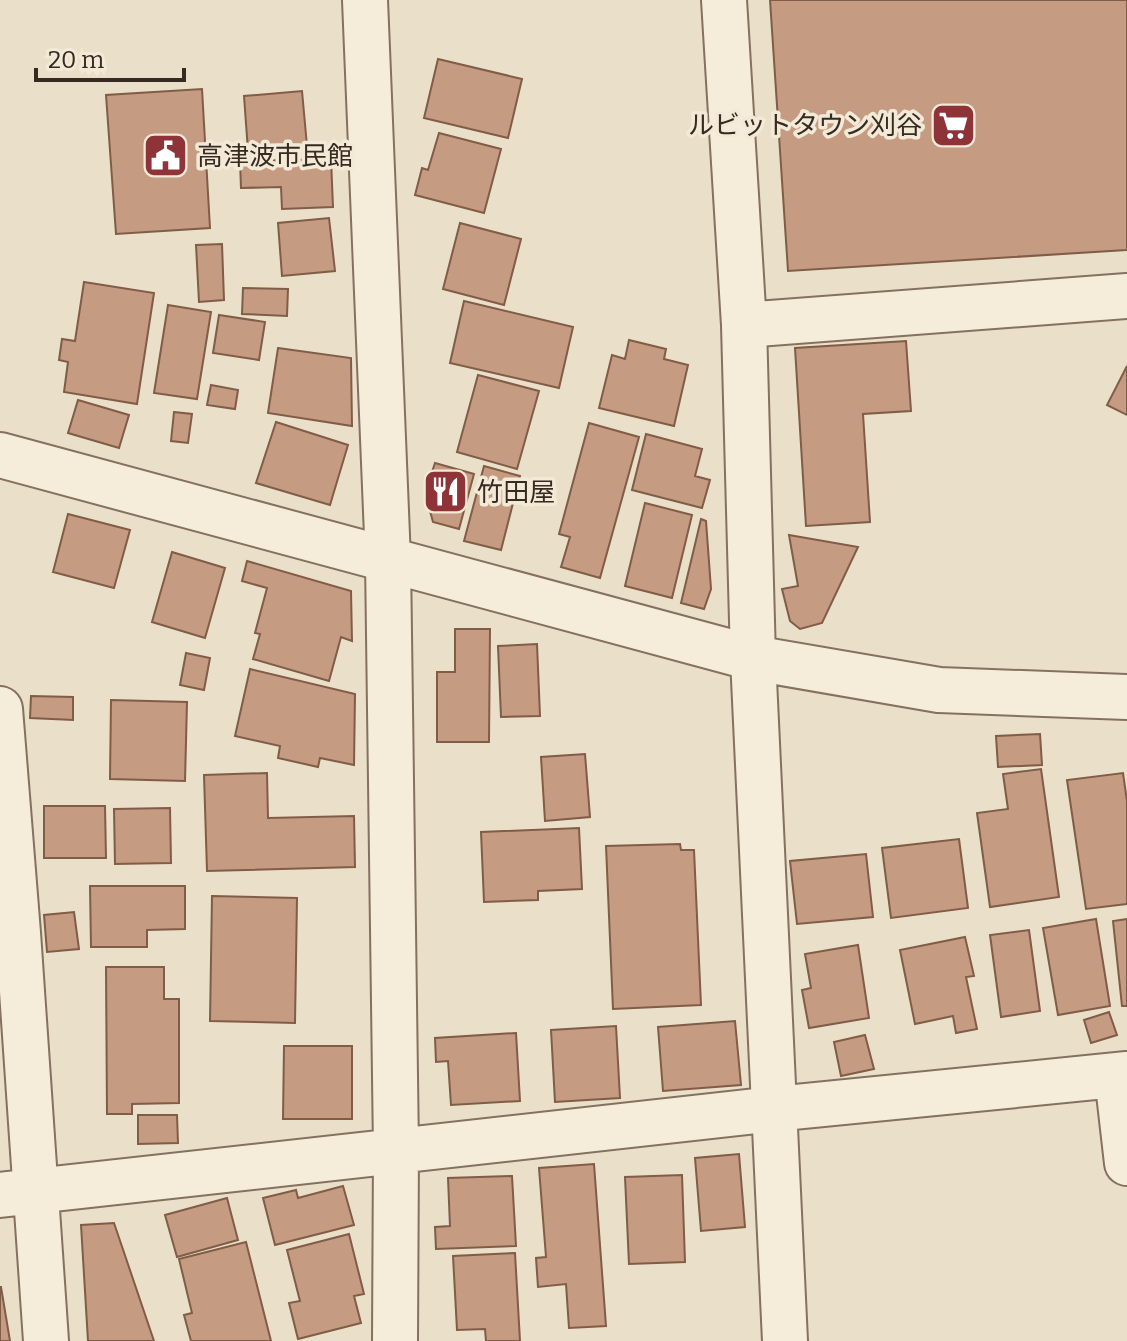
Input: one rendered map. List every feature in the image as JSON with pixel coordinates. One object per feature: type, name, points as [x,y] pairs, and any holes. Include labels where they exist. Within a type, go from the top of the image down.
[{"type":"street","points":[[365,0],[388,560],[396,1150],[395,1341]]},
{"type":"street","points":[[724,0],[744,325],[753,658],[785,1341]]},
{"type":"street","points":[[744,325],[1127,296]]},
{"type":"street","points":[[0,455],[753,658],[939,690],[1127,697]]},
{"type":"street","points":[[0,709],[18,933],[17,1193],[46,1341]]},
{"type":"street","points":[[17,1193],[774,1109],[1122,1075],[1127,1163]]},
{"type":"building","name":"ルビットタウン刈谷","points":[[770,0],[1127,0],[1127,250],[788,271]]},
{"type":"building","points":[[438,59],[522,79],[508,138],[424,118]]},
{"type":"building","points":[[202,89],[210,228],[116,234],[106,95]]},
{"type":"building","points":[[302,91],[307,146],[248,151],[244,96]]},
{"type":"building","points":[[439,133],[501,149],[484,213],[415,195],[422,168],[428,170]]},
{"type":"building","points":[[331,159],[333,207],[282,209],[281,187],[241,188],[240,161]]},
{"type":"building","points":[[329,218],[335,271],[282,276],[278,223]]},
{"type":"building","points":[[460,223],[521,239],[504,305],[443,289]]},
{"type":"building","points":[[222,244],[224,300],[199,302],[196,245]]},
{"type":"building","points":[[84,282],[154,293],[137,404],[64,392],[68,362],[59,360],[62,339],[75,341]]},
{"type":"building","points":[[243,288],[288,289],[287,316],[242,314]]},
{"type":"building","points":[[464,301],[573,327],[559,388],[450,363]]},
{"type":"building","points":[[168,305],[211,312],[197,399],[154,393]]},
{"type":"building","points":[[219,315],[265,322],[259,360],[213,353]]},
{"type":"building","points":[[629,340],[666,349],[664,359],[688,365],[674,426],[599,408],[612,355],[625,359]]},
{"type":"building","points":[[906,341],[911,411],[863,414],[870,522],[806,526],[795,348]]},
{"type":"building","points":[[278,348],[351,358],[352,426],[268,413]]},
{"type":"building","points":[[1127,366],[1127,415],[1107,405]]},
{"type":"building","points":[[478,375],[539,391],[517,469],[457,452]]},
{"type":"building","points":[[211,385],[238,390],[235,409],[207,405]]},
{"type":"building","points":[[78,400],[129,415],[119,448],[68,433]]},
{"type":"building","points":[[174,412],[192,414],[188,443],[171,441]]},
{"type":"building","points":[[276,422],[348,445],[330,505],[256,483]]},
{"type":"building","points":[[589,423],[639,437],[600,578],[561,567],[570,537],[559,534]]},
{"type":"building","points":[[646,434],[702,449],[695,476],[710,480],[702,508],[632,490]]},
{"type":"building","points":[[435,463],[474,474],[459,529],[433,522],[425,493]]},
{"type":"building","points":[[484,466],[520,476],[501,550],[464,541]]},
{"type":"building","points":[[645,503],[692,515],[672,598],[625,586]]},
{"type":"building","points":[[68,514],[130,530],[114,588],[53,572]]},
{"type":"building","points":[[701,519],[706,521],[711,589],[704,609],[681,603]]},
{"type":"building","points":[[789,535],[858,547],[822,623],[800,629],[790,621],[782,589],[798,586]]},
{"type":"building","points":[[172,552],[225,568],[205,638],[152,622]]},
{"type":"building","points":[[247,561],[351,591],[352,641],[341,637],[329,681],[253,659],[260,634],[255,633],[267,588],[242,581]]},
{"type":"building","points":[[455,629],[490,629],[489,742],[437,742],[437,672],[455,672]]},
{"type":"building","points":[[537,644],[540,716],[501,717],[498,646]]},
{"type":"building","points":[[186,653],[210,658],[204,690],[180,685]]},
{"type":"building","points":[[250,669],[355,694],[354,765],[320,758],[318,767],[278,758],[280,746],[235,736]]},
{"type":"building","points":[[31,696],[73,697],[73,720],[30,718]]},
{"type":"building","points":[[111,700],[187,702],[185,781],[110,779]]},
{"type":"building","points":[[1040,734],[1042,765],[998,767],[996,736]]},
{"type":"building","points":[[585,754],[590,817],[545,821],[541,757]]},
{"type":"building","points":[[1041,769],[1059,897],[990,907],[977,813],[1008,809],[1003,774]]},
{"type":"building","points":[[267,773],[268,818],[354,816],[355,867],[207,871],[204,775]]},
{"type":"building","points":[[1123,773],[1127,801],[1127,904],[1086,909],[1067,780]]},
{"type":"building","points":[[44,806],[105,806],[106,858],[44,858]]},
{"type":"building","points":[[170,808],[171,863],[115,864],[114,809]]},
{"type":"building","points":[[579,828],[582,889],[538,891],[538,900],[484,902],[481,832]]},
{"type":"building","points":[[959,839],[968,908],[891,918],[882,848]]},
{"type":"building","points":[[680,844],[681,850],[694,850],[701,1005],[613,1009],[606,846]]},
{"type":"building","points":[[866,854],[873,917],[797,924],[790,861]]},
{"type":"building","points":[[90,886],[185,886],[185,929],[147,930],[147,947],[91,947]]},
{"type":"building","points":[[212,896],[297,898],[295,1023],[210,1021]]},
{"type":"building","points":[[74,912],[79,949],[47,952],[44,915]]},
{"type":"building","points":[[1096,919],[1110,1006],[1058,1015],[1043,928]]},
{"type":"building","points":[[1127,919],[1127,1006],[1122,1006],[1113,921]]},
{"type":"building","points":[[1029,930],[1040,1011],[1001,1017],[990,935]]},
{"type":"building","points":[[965,937],[974,976],[966,977],[977,1029],[956,1033],[953,1016],[915,1024],[900,950]]},
{"type":"building","points":[[858,945],[869,1018],[809,1028],[802,990],[811,988],[805,954]]},
{"type":"building","points":[[106,967],[164,967],[164,999],[179,999],[179,1103],[132,1104],[132,1114],[107,1114]]},
{"type":"building","points":[[1109,1012],[1117,1035],[1091,1043],[1084,1020]]},
{"type":"building","points":[[735,1021],[741,1085],[663,1091],[658,1027]]},
{"type":"building","points":[[616,1026],[620,1098],[555,1102],[551,1030]]},
{"type":"building","points":[[516,1033],[520,1101],[451,1105],[448,1061],[436,1062],[435,1038]]},
{"type":"building","points":[[865,1035],[874,1069],[841,1076],[834,1042]]},
{"type":"building","points":[[284,1046],[352,1046],[352,1119],[283,1119]]},
{"type":"building","points":[[138,1115],[177,1115],[178,1143],[138,1144]]},
{"type":"building","points":[[739,1154],[745,1227],[701,1231],[695,1158]]},
{"type":"building","points":[[594,1164],[606,1326],[569,1328],[566,1284],[538,1287],[536,1258],[546,1257],[539,1168]]},
{"type":"building","points":[[682,1175],[685,1262],[629,1264],[625,1177]]},
{"type":"building","points":[[512,1176],[516,1246],[436,1249],[435,1227],[450,1226],[448,1178]]},
{"type":"building","points":[[343,1186],[354,1225],[275,1245],[263,1198],[296,1190],[298,1198]]},
{"type":"building","points":[[227,1198],[238,1240],[177,1257],[165,1215]]},
{"type":"building","points":[[114,1223],[154,1341],[88,1341],[81,1225]]},
{"type":"building","points":[[349,1234],[364,1294],[354,1296],[361,1323],[298,1339],[289,1303],[300,1301],[287,1250]]},
{"type":"building","points":[[246,1242],[271,1341],[191,1341],[184,1315],[192,1313],[179,1259]]},
{"type":"building","points":[[515,1253],[520,1341],[486,1341],[485,1329],[457,1330],[453,1256]]},
{"type":"building","points":[[1,1287],[10,1341],[0,1341]]},
{"type":"place","name":"ルビットタウン刈谷","points":[[953,125]]},
{"type":"place","name":"高津波市民館","points":[[166,156]]},
{"type":"place","name":"竹田屋","points":[[446,492]]}]
